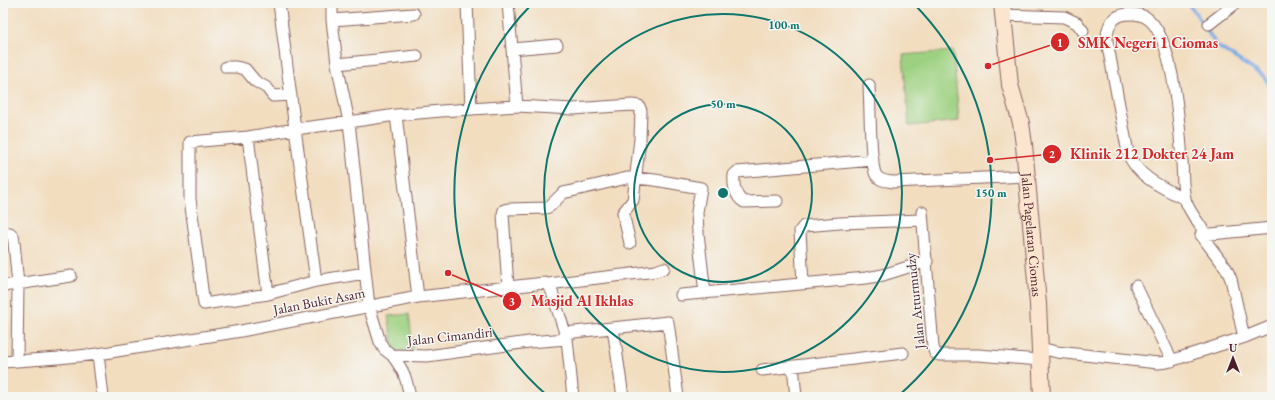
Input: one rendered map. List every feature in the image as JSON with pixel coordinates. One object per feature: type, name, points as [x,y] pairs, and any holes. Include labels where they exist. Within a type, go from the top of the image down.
[{"type":"main road","name":"Jalan Pagelaran Ciomas","points":[[1003,9],[1010,85],[1021,124],[1024,145],[1038,304],[1042,397]]},
{"type":"street","points":[[280,3],[295,129],[316,282]]},
{"type":"street","name":"Jalan Cimandiri","points":[[332,3],[332,20],[337,64],[348,122],[369,306],[380,342],[384,349],[392,355],[426,356],[529,342],[613,328],[668,322],[678,397]]},
{"type":"street","points":[[467,3],[471,109]]},
{"type":"street","points":[[508,3],[517,106]]},
{"type":"street","points":[[1209,24],[1236,3]]},
{"type":"street","points":[[1003,9],[1064,17],[1077,23],[1084,31]]},
{"type":"street","points":[[332,20],[414,14]]},
{"type":"street","points":[[1185,200],[1158,185],[1138,171],[1128,153],[1107,42],[1108,28],[1118,16],[1137,15],[1149,19],[1161,35],[1164,42],[1178,113],[1185,200],[1203,230],[1201,235]]},
{"type":"street","points":[[512,49],[557,45]]},
{"type":"street","points":[[337,64],[417,56]]},
{"type":"street","points":[[226,67],[245,69],[255,81],[267,88],[274,96],[291,95]]},
{"type":"street","points":[[869,85],[872,160],[875,173],[882,180],[893,182],[1027,176]]},
{"type":"street","points":[[365,273],[316,282],[268,294],[204,304],[190,199],[190,142],[248,138],[295,129],[396,115],[517,106],[574,109],[632,105],[639,106],[641,111],[640,139],[633,200],[623,212],[624,222],[630,243]]},
{"type":"street","points":[[396,115],[418,298]]},
{"type":"street","points":[[248,138],[268,294]]},
{"type":"street","points":[[777,201],[744,202],[740,200],[736,191],[734,175],[737,172],[872,160]]},
{"type":"street","points":[[508,287],[503,214],[504,210],[546,208],[563,193],[635,178],[666,181],[702,188],[697,212],[705,293]]},
{"type":"street","name":"Jalan Atturmudzy","points":[[803,284],[800,230],[804,226],[922,216],[934,353],[940,355],[1040,354]]},
{"type":"street","points":[[1201,235],[1272,228]]},
{"type":"street","points":[[3,233],[10,233],[12,236],[18,285],[18,360]]},
{"type":"street","points":[[1201,235],[1226,268],[1231,279],[1245,337]]},
{"type":"street","points":[[681,295],[866,278],[883,275],[927,261]]},
{"type":"street","name":"Jalan Bukit Asam","points":[[3,362],[98,354],[256,329],[369,306],[418,298],[656,271],[664,268]]},
{"type":"street","points":[[3,286],[71,276]]},
{"type":"street","points":[[546,284],[551,289],[566,336],[574,397]]},
{"type":"street","points":[[1136,286],[1172,361]]},
{"type":"street","points":[[1040,354],[1057,352],[1158,363],[1172,361],[1245,337],[1272,326]]},
{"type":"street","points":[[613,328],[623,397]]},
{"type":"street","points":[[762,370],[903,353]]},
{"type":"street","points":[[98,354],[103,397]]},
{"type":"street","points":[[392,355],[401,366],[405,375],[410,397]]},
{"type":"street","points":[[793,366],[796,397]]},
{"type":"green space","points":[[953,51],[959,121],[909,126],[903,55]]},
{"type":"green space","points":[[409,314],[413,350],[395,352],[388,316]]},
{"type":"waterway","points":[[1187,3],[1197,15],[1217,46],[1263,76],[1272,87]]},
{"type":"place","name":"SMK Negeri 1 Ciomas","points":[[988,66]]},
{"type":"place","name":"Klinik 212 Dokter 24 Jam","points":[[990,160]]},
{"type":"place","name":"Masjid Al Ikhlas","points":[[448,273]]}]
